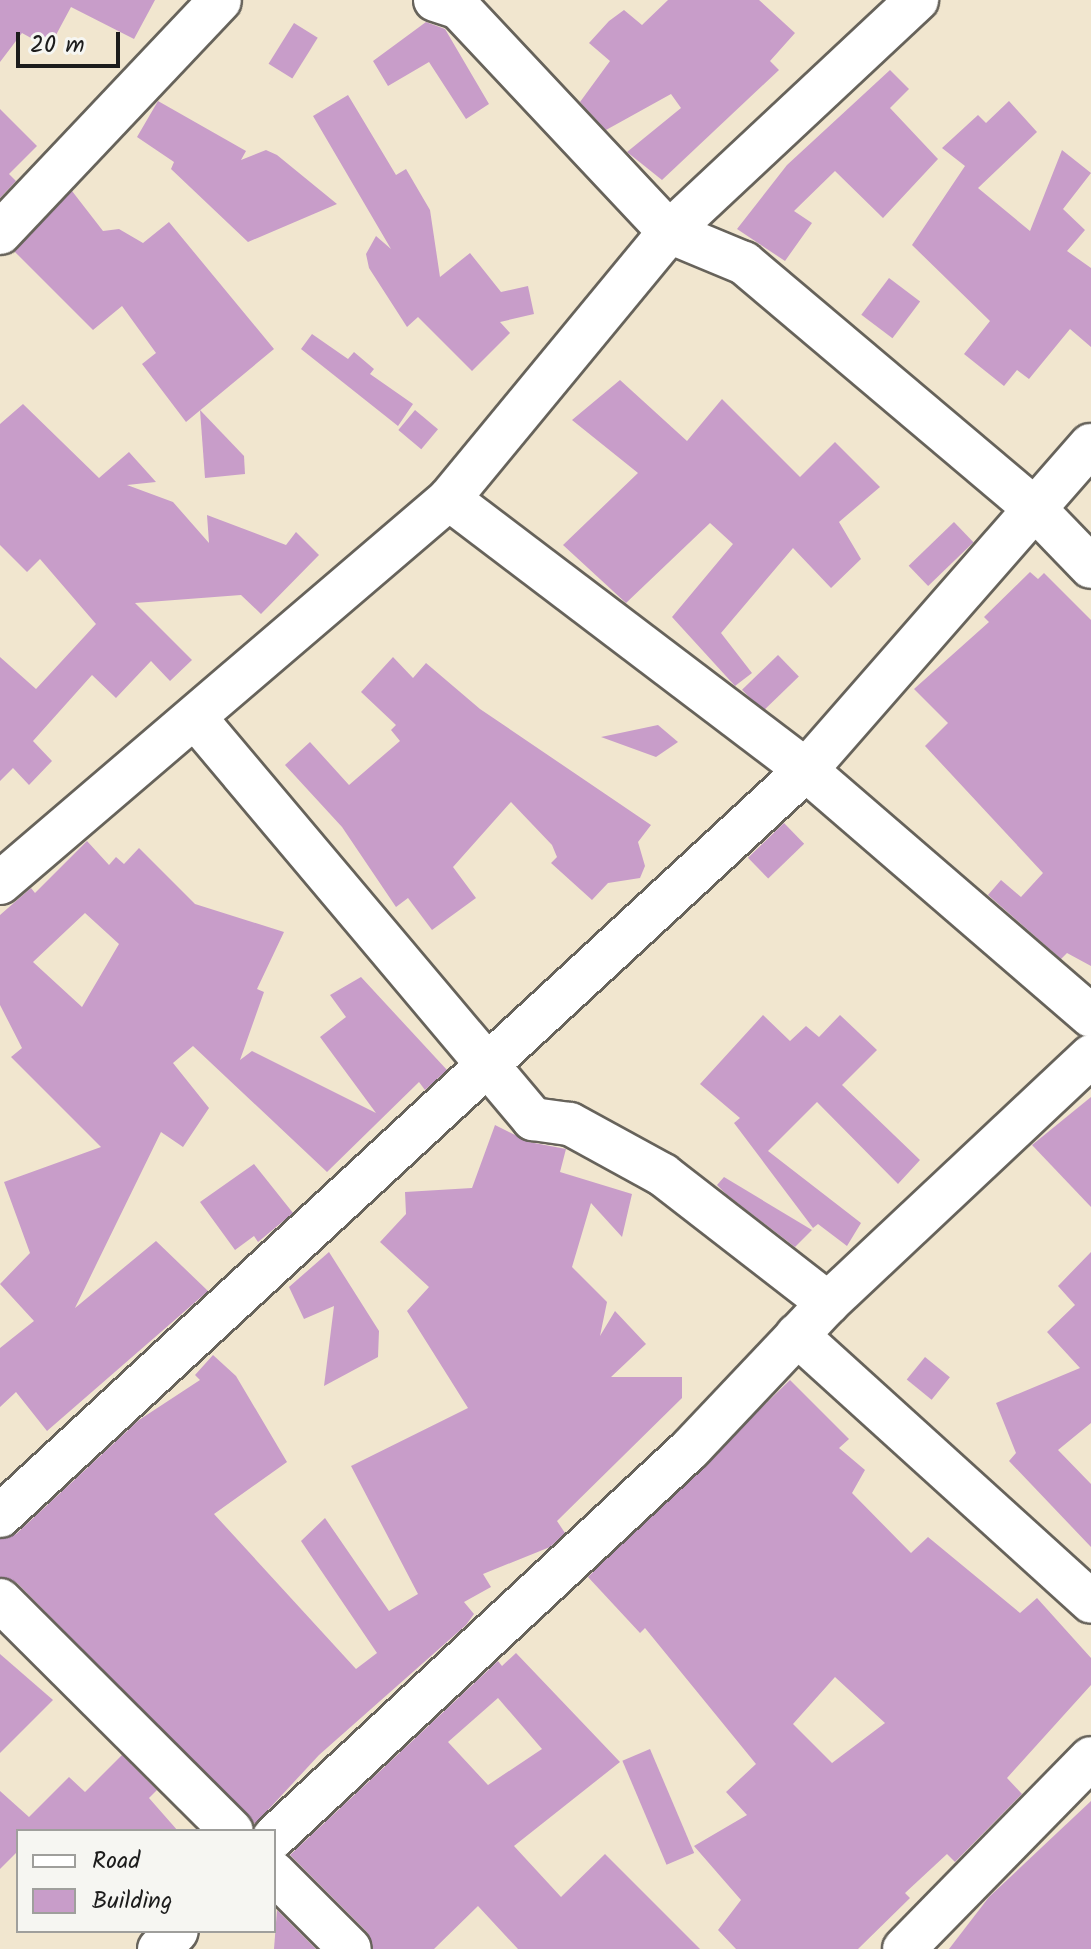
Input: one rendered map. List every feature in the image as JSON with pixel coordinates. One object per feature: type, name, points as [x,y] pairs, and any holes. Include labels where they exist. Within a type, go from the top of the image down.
[{"type":"street","points":[[0,233],[220,0]]},
{"type":"street","points":[[435,0],[459,8],[669,232],[744,263],[1036,510],[1091,567]]},
{"type":"street","points":[[0,883],[197,720],[449,499],[669,232],[917,0]]},
{"type":"street","points":[[0,1516],[806,770],[1091,445]]},
{"type":"street","points":[[449,499],[806,770],[1091,1016]]},
{"type":"street","points":[[197,720],[333,873],[484,1069],[533,1119],[570,1124],[663,1175],[828,1303]]},
{"type":"street","points":[[276,1835],[691,1448],[828,1303],[1091,1056]]},
{"type":"street","points":[[797,1335],[1091,1602]]},
{"type":"street","points":[[0,1600],[230,1829]]},
{"type":"street","points":[[915,1946],[1091,1758]]},
{"type":"street","points":[[276,1875],[350,1949]]},
{"type":"street","points":[[159,1949],[175,1933]]},
{"type":"building","points":[[0,0],[155,0],[134,39],[71,7],[49,48],[22,33],[0,62]]},
{"type":"building","points":[[668,0],[759,0],[795,33],[770,61],[779,70],[662,180],[627,152],[681,108],[671,94],[606,130],[580,102],[610,61],[589,43],[624,10],[642,25]]},
{"type":"building","points":[[426,22],[445,29],[489,104],[466,119],[429,62],[388,86],[373,61]]},
{"type":"building","points":[[294,23],[318,38],[292,79],[269,64]]},
{"type":"building","points":[[890,70],[909,89],[890,108],[938,159],[883,218],[835,171],[794,211],[812,223],[785,261],[737,229],[787,165]]},
{"type":"building","points":[[348,95],[396,175],[406,169],[430,210],[440,277],[470,253],[501,292],[528,286],[534,314],[500,322],[510,333],[472,371],[418,317],[407,327],[369,268],[366,254],[376,236],[391,249],[313,116]]},
{"type":"building","points":[[158,101],[246,151],[241,160],[266,150],[277,155],[337,204],[248,242],[171,169],[174,162],[137,137]]},
{"type":"building","points":[[1009,101],[1037,132],[978,188],[1030,231],[1062,150],[1091,173],[1063,209],[1085,230],[1067,251],[1091,268],[1091,347],[1070,329],[1029,379],[1017,370],[1004,386],[964,354],[990,321],[912,245],[965,166],[942,148],[978,115],[986,123]]},
{"type":"building","points":[[0,109],[37,146],[9,174],[16,181],[0,198]]},
{"type":"building","points":[[72,191],[103,231],[119,229],[143,243],[169,222],[274,349],[186,422],[142,364],[156,353],[122,306],[93,330],[14,251]]},
{"type":"building","points":[[889,278],[920,301],[892,338],[861,315]]},
{"type":"building","points":[[312,334],[348,359],[354,352],[374,369],[370,374],[413,404],[398,426],[301,349]]},
{"type":"building","points":[[620,380],[687,441],[722,399],[800,477],[835,442],[880,487],[839,522],[861,559],[831,588],[793,548],[721,633],[752,673],[735,686],[672,617],[733,544],[710,523],[626,603],[563,545],[638,473],[572,420]]},
{"type":"building","points":[[23,404],[99,478],[129,452],[156,482],[127,485],[173,502],[209,543],[207,515],[286,545],[296,532],[319,555],[261,614],[241,595],[135,603],[192,660],[170,681],[151,661],[116,698],[92,675],[33,741],[52,761],[29,785],[13,768],[0,781],[0,657],[36,689],[96,624],[40,559],[27,572],[0,545],[0,424]]},
{"type":"building","points":[[200,410],[244,456],[245,474],[205,478]]},
{"type":"building","points":[[415,410],[438,429],[421,449],[398,430]]},
{"type":"building","points":[[954,522],[973,542],[928,586],[909,566]]},
{"type":"building","points":[[1030,572],[1038,579],[1044,573],[1091,620],[1091,966],[1067,953],[1061,959],[988,895],[1001,880],[1021,897],[1043,873],[925,746],[948,723],[914,689],[989,622],[984,617]]},
{"type":"building","points":[[778,655],[799,677],[763,711],[742,690]]},
{"type":"building","points":[[393,657],[413,678],[426,663],[480,709],[651,825],[638,842],[645,866],[640,878],[608,883],[592,900],[551,863],[557,857],[552,845],[511,802],[453,867],[476,898],[432,930],[408,898],[396,907],[342,827],[285,765],[310,742],[349,785],[400,741],[391,730],[396,725],[361,692]]},
{"type":"building","points":[[658,725],[678,742],[656,757],[601,737]]},
{"type":"building","points":[[784,823],[804,844],[768,879],[748,858]]},
{"type":"building","points":[[87,841],[109,865],[116,857],[124,864],[139,848],[195,904],[284,932],[257,989],[264,992],[240,1060],[252,1051],[376,1113],[320,1037],[346,1017],[330,995],[361,977],[447,1070],[425,1090],[419,1082],[327,1172],[193,1046],[173,1063],[209,1108],[183,1147],[161,1132],[75,1308],[156,1241],[208,1291],[47,1431],[16,1392],[0,1407],[0,1348],[34,1321],[0,1284],[30,1253],[4,1182],[101,1147],[11,1057],[22,1048],[0,1005],[0,915],[31,888],[35,893]],"holes":[[[85,913],[119,944],[82,1007],[33,962]]]},
{"type":"building","points":[[763,1015],[790,1041],[806,1026],[819,1037],[840,1015],[877,1050],[842,1085],[920,1160],[898,1184],[817,1102],[768,1151],[861,1223],[847,1246],[818,1224],[813,1228],[734,1123],[740,1118],[700,1084]]},
{"type":"building","points":[[1091,1097],[1091,1207],[1032,1145]]},
{"type":"building","points":[[495,1125],[529,1142],[566,1149],[560,1172],[632,1194],[622,1237],[591,1203],[572,1267],[607,1302],[600,1336],[615,1311],[646,1344],[611,1377],[682,1377],[682,1398],[557,1521],[565,1533],[550,1547],[483,1574],[491,1587],[464,1602],[474,1614],[466,1625],[319,1755],[255,1824],[17,1583],[0,1577],[0,1539],[16,1534],[139,1420],[200,1380],[195,1375],[213,1355],[236,1376],[287,1462],[214,1514],[356,1669],[377,1653],[301,1541],[325,1518],[389,1611],[418,1594],[351,1466],[468,1408],[407,1311],[429,1287],[380,1242],[406,1214],[405,1192],[472,1188]]},
{"type":"building","points":[[254,1164],[293,1213],[258,1242],[254,1236],[235,1250],[200,1202]]},
{"type":"building","points":[[724,1177],[812,1230],[795,1247],[726,1194],[717,1185]]},
{"type":"building","points":[[329,1252],[379,1331],[378,1357],[324,1386],[334,1306],[304,1319],[289,1287]]},
{"type":"building","points":[[1091,1252],[1091,1423],[1058,1450],[1091,1484],[1091,1547],[1009,1461],[1016,1453],[996,1403],[1080,1368],[1047,1332],[1075,1305],[1058,1286]]},
{"type":"building","points":[[925,1357],[950,1377],[932,1400],[907,1380]]},
{"type":"building","points":[[790,1380],[849,1439],[839,1448],[865,1470],[852,1493],[911,1553],[928,1537],[1020,1613],[1037,1598],[1091,1658],[1091,1685],[1007,1778],[1022,1794],[955,1862],[947,1854],[905,1893],[910,1898],[858,1949],[736,1949],[718,1930],[741,1900],[694,1846],[747,1815],[726,1792],[756,1764],[645,1628],[640,1633],[588,1577]],"holes":[[[835,1677],[885,1723],[832,1763],[793,1724]]]},
{"type":"building","points":[[516,1653],[620,1762],[514,1846],[561,1897],[605,1854],[700,1949],[518,1949],[478,1906],[434,1949],[373,1949],[367,1932],[290,1855],[498,1661],[502,1666]],"holes":[[[498,1698],[542,1749],[488,1785],[448,1742]]]},
{"type":"building","points":[[0,1654],[53,1700],[0,1753]]},
{"type":"building","points":[[650,1749],[694,1853],[667,1865],[622,1761]]},
{"type":"building","points":[[122,1755],[157,1790],[149,1798],[176,1829],[16,1829],[16,1853],[0,1869],[0,1791],[29,1817],[69,1777],[85,1792]]},
{"type":"building","points":[[1091,1801],[1091,1949],[949,1949],[989,1897]]},
{"type":"building","points":[[277,1910],[316,1949],[274,1949]]}]
